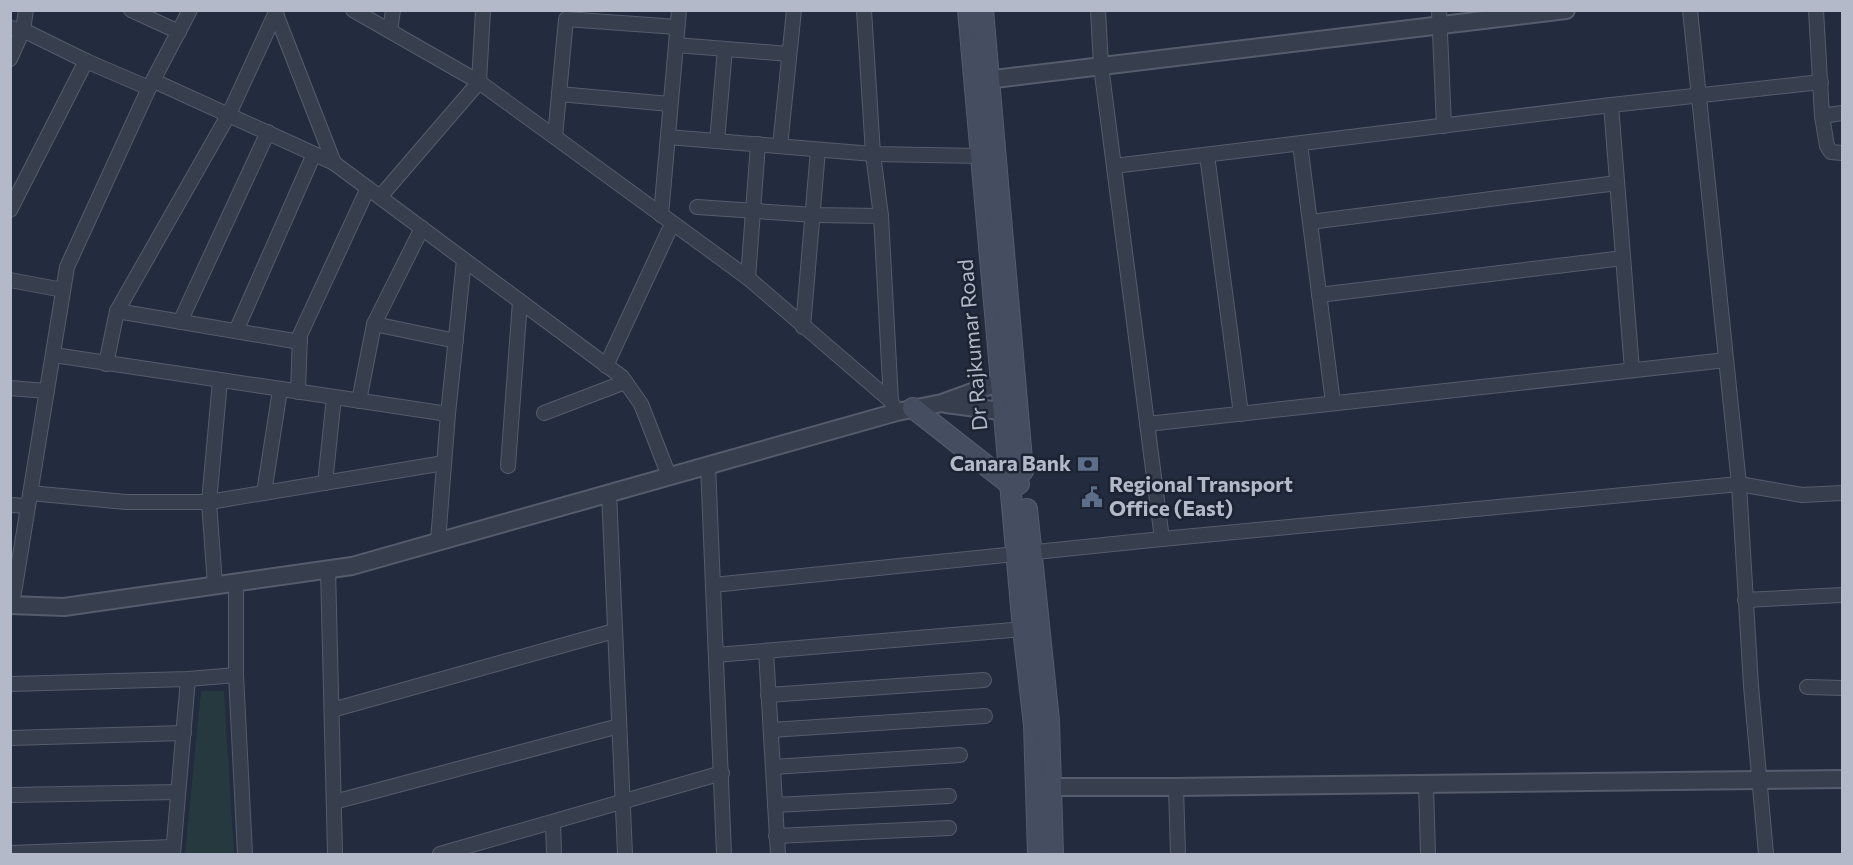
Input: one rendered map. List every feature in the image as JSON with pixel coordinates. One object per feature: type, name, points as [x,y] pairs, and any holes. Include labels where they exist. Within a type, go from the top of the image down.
[{"type":"main road","name":"Dr Rajkumar Road","points":[[968,10],[982,80],[1025,554],[1049,721],[1038,855]]},
{"type":"main road","name":"Dr Rajkumar Road","points":[[983,10],[980,156],[1008,381]]},
{"type":"main road","points":[[901,407],[1018,484]]},
{"type":"main road","name":"Dr Rajkumar Road","points":[[1025,554],[1023,629],[1053,855]]},
{"type":"street","points":[[10,59],[17,29],[26,10]]},
{"type":"street","points":[[131,10],[179,32]]},
{"type":"street","points":[[190,10],[152,85],[67,267],[11,605],[64,607],[352,566],[708,465],[901,407],[942,403],[1008,381]]},
{"type":"street","points":[[352,10],[479,82],[748,278],[901,407]]},
{"type":"street","points":[[390,31],[393,10]]},
{"type":"street","points":[[380,197],[479,82],[483,10]]},
{"type":"street","points":[[661,215],[679,10]]},
{"type":"street","points":[[780,146],[794,10]]},
{"type":"street","points":[[864,10],[873,154],[901,407]]},
{"type":"street","points":[[1098,10],[1101,66],[1162,539]]},
{"type":"street","points":[[982,80],[1101,66],[1439,18],[1566,10]]},
{"type":"street","points":[[1690,10],[1739,484],[1744,600],[1766,855]]},
{"type":"street","points":[[1816,10],[1822,116],[1827,146],[1832,152],[1842,153]]},
{"type":"street","points":[[106,364],[117,311],[229,114],[277,12]]},
{"type":"street","points":[[277,12],[334,163]]},
{"type":"street","points":[[1439,18],[1444,126]]},
{"type":"street","points":[[555,137],[566,19],[677,27]]},
{"type":"street","points":[[17,29],[86,61],[229,114],[334,163],[606,366],[624,382],[640,404],[669,476]]},
{"type":"street","points":[[676,45],[789,54]]},
{"type":"street","points":[[717,141],[724,49]]},
{"type":"street","points":[[10,210],[86,61]]},
{"type":"street","points":[[1114,166],[1611,105],[1821,82]]},
{"type":"street","points":[[559,94],[670,104]]},
{"type":"street","points":[[1611,105],[1632,370]]},
{"type":"street","points":[[1822,116],[1842,113]]},
{"type":"street","points":[[180,322],[268,132]]},
{"type":"street","points":[[668,137],[873,154],[980,156]]},
{"type":"street","points":[[748,278],[758,144]]},
{"type":"street","points":[[1300,144],[1333,404]]},
{"type":"street","points":[[804,327],[818,150]]},
{"type":"street","points":[[236,331],[314,154]]},
{"type":"street","points":[[1207,155],[1241,414]]},
{"type":"street","points":[[1310,222],[1617,183]]},
{"type":"street","points":[[298,392],[300,335],[368,188]]},
{"type":"street","points":[[698,207],[814,215],[881,216]]},
{"type":"street","points":[[606,366],[672,224]]},
{"type":"street","points":[[359,401],[374,324],[422,228]]},
{"type":"street","points":[[1319,295],[1623,258]]},
{"type":"street","points":[[438,541],[464,260]]},
{"type":"street","points":[[10,280],[63,290]]},
{"type":"street","points":[[508,466],[520,302]]},
{"type":"street","points":[[117,311],[300,342]]},
{"type":"street","points":[[374,324],[456,341]]},
{"type":"street","points":[[54,355],[448,414]]},
{"type":"street","points":[[1147,424],[1726,360]]},
{"type":"street","points":[[215,585],[209,502],[220,381]]},
{"type":"street","points":[[544,413],[624,382]]},
{"type":"street","points":[[10,388],[47,392]]},
{"type":"street","points":[[264,493],[280,390]]},
{"type":"street","points":[[326,483],[334,397]]},
{"type":"street","points":[[942,403],[1011,413]]},
{"type":"street","points":[[10,505],[29,500],[209,502],[444,463]]},
{"type":"street","points":[[708,465],[724,855]]},
{"type":"street","points":[[714,585],[1162,539],[1739,484],[1802,495],[1842,493]]},
{"type":"street","points":[[609,493],[625,855]]},
{"type":"street","points":[[328,569],[335,855]]},
{"type":"street","points":[[236,582],[236,675],[245,855]]},
{"type":"street","points":[[1744,600],[1842,595]]},
{"type":"street","points":[[717,655],[1023,629]]},
{"type":"street","points":[[332,710],[614,631]]},
{"type":"street","points":[[766,651],[777,855]]},
{"type":"street","points":[[10,684],[188,679],[236,675]]},
{"type":"street","points":[[10,853],[173,851],[188,679]]},
{"type":"street","points":[[768,695],[984,680]]},
{"type":"street","points":[[1808,687],[1842,688]]},
{"type":"street","points":[[771,730],[986,716]]},
{"type":"street","points":[[334,802],[619,726]]},
{"type":"street","points":[[10,738],[184,733]]},
{"type":"street","points":[[773,767],[960,755]]},
{"type":"street","points":[[440,855],[722,773]]},
{"type":"street","points":[[1044,787],[1842,779]]},
{"type":"street","points":[[1426,784],[1428,855]]},
{"type":"street","points":[[1176,787],[1178,855]]},
{"type":"street","points":[[10,795],[178,792]]},
{"type":"street","points":[[775,805],[949,796]]},
{"type":"street","points":[[553,822],[554,855]]},
{"type":"street","points":[[776,836],[949,828]]},
{"type":"shaded area","points":[[201,691],[224,691],[234,854],[185,854]]},
{"type":"place","name":"Canara Bank","points":[[1088,464]]},
{"type":"place","name":"Regional Transport Office (East)","points":[[1092,497]]}]
